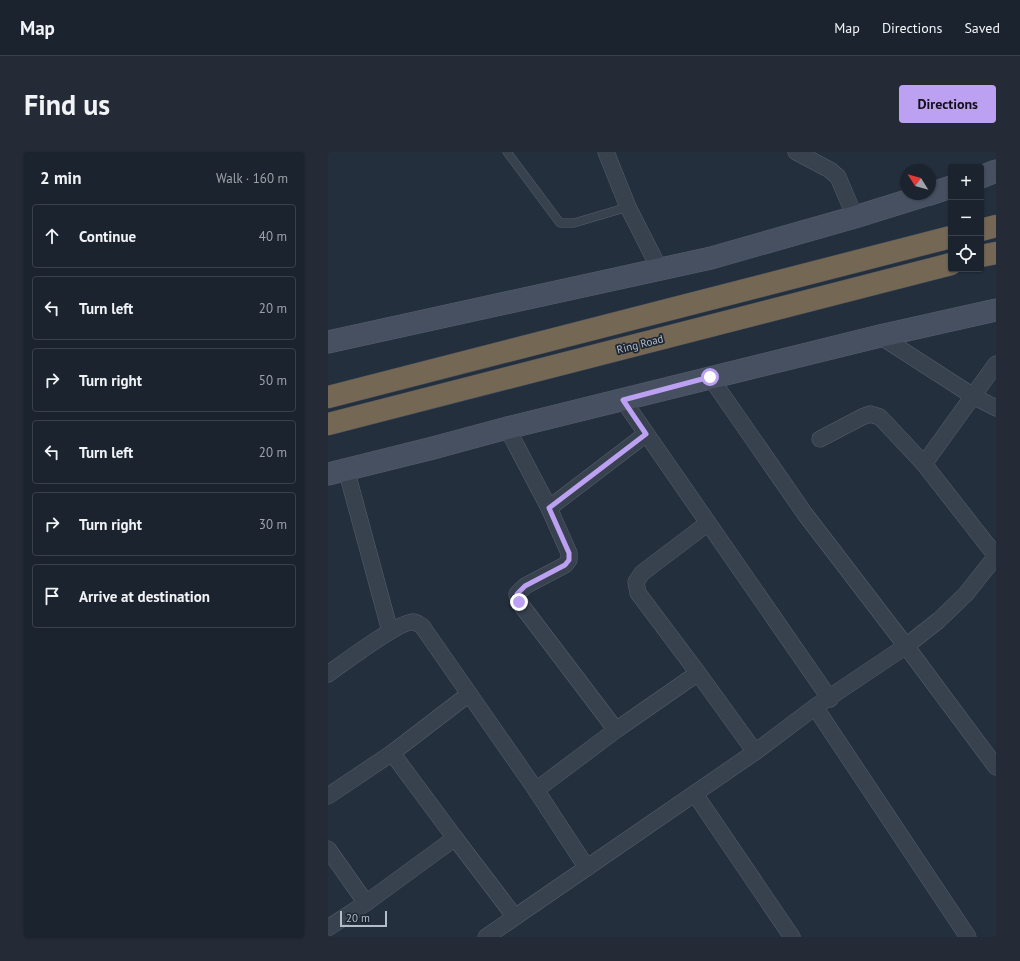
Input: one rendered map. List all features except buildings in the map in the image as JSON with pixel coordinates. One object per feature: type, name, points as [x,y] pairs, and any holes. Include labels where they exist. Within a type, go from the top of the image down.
[{"type":"highway","points":[[984,229],[996,226]]},
{"type":"highway","points":[[328,397],[948,238]]},
{"type":"highway","points":[[984,255],[996,253]]},
{"type":"highway","name":"Ring Road","points":[[328,424],[948,265]]},
{"type":"street","points":[[606,152],[628,207],[660,270]]},
{"type":"street","points":[[796,152],[830,170],[838,177],[842,183],[855,217]]},
{"type":"street","points":[[984,176],[996,171]]},
{"type":"street","points":[[936,192],[948,188]]},
{"type":"street","points":[[328,342],[711,258],[910,200]]},
{"type":"street","points":[[390,631],[337,471],[710,377],[996,310]]},
{"type":"street","points":[[880,336],[973,396],[996,408]]},
{"type":"street","points":[[924,464],[996,364]]},
{"type":"street","points":[[710,377],[805,514],[996,767]]},
{"type":"street","points":[[623,400],[830,699]]},
{"type":"street","points":[[486,937],[695,794],[816,707],[830,699],[906,646],[939,620],[966,594],[996,556],[924,464],[880,417],[870,414],[820,439]]},
{"type":"street","points":[[507,428],[549,508],[569,553],[569,560],[565,565],[525,586],[517,594],[519,602],[616,730]]},
{"type":"street","points":[[549,508],[646,434]]},
{"type":"street","points":[[708,523],[642,573],[636,582],[638,593],[755,752]]},
{"type":"street","points":[[328,674],[390,631],[404,624],[414,622],[422,626],[536,790],[587,868]]},
{"type":"street","points":[[536,790],[616,730],[698,673]]},
{"type":"street","points":[[328,796],[392,753],[469,694]]},
{"type":"street","points":[[816,707],[968,937]]},
{"type":"street","points":[[392,753],[515,918]]},
{"type":"street","points":[[695,794],[792,937]]},
{"type":"street","points":[[328,928],[366,903],[455,838]]},
{"type":"street","points":[[328,849],[366,903]]},
{"type":"lane","points":[[507,152],[560,223],[574,223],[628,207]]},
{"type":"route","points":[[519,602],[517,594],[525,586],[565,565],[569,560],[569,553],[549,508],[646,434],[623,400],[710,377]]}]
